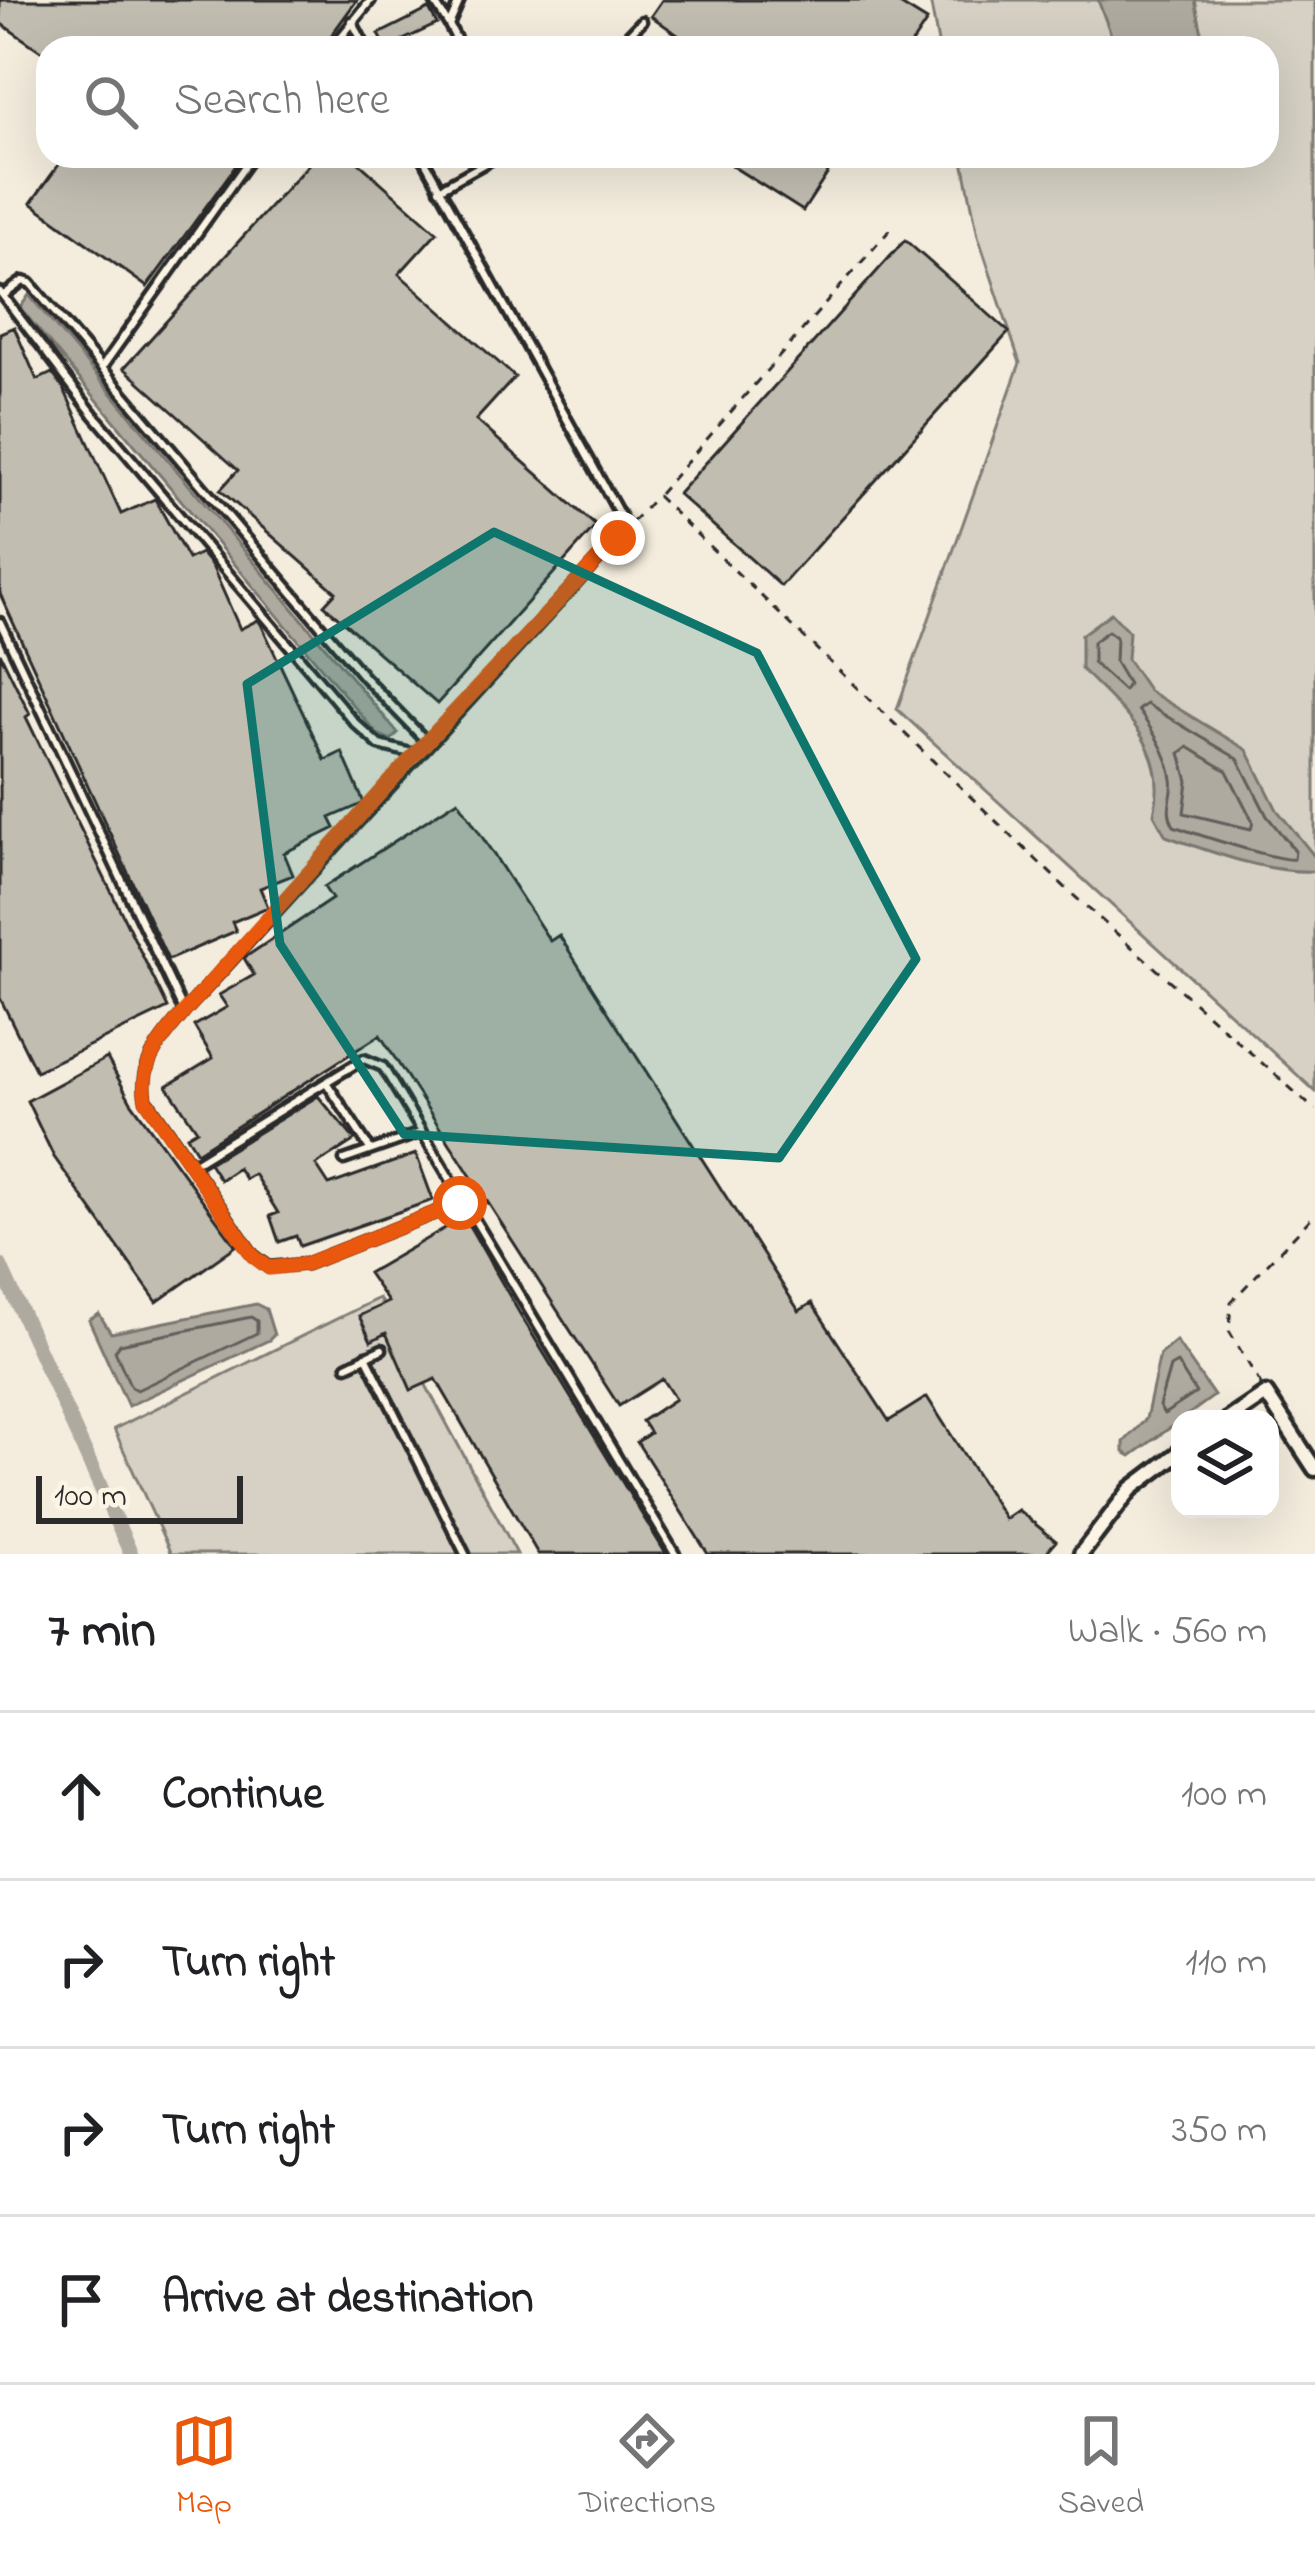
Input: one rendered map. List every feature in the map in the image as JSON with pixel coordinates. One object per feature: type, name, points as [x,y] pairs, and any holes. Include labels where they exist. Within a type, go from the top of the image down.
[{"type":"street","points":[[1242,1410],[1266,1394],[1315,1469]]},
{"type":"street","points":[[1081,1554],[1131,1490],[1171,1459]]},
{"type":"lane","points":[[341,36],[370,0]]},
{"type":"lane","points":[[434,0],[454,36]]},
{"type":"lane","points":[[449,25],[460,0]]},
{"type":"lane","points":[[627,36],[642,20]]},
{"type":"lane","points":[[352,21],[360,36]]},
{"type":"lane","points":[[103,366],[243,168]]},
{"type":"lane","points":[[429,168],[627,528],[415,754],[184,1012],[150,1055],[141,1076],[146,1100],[253,1256],[269,1268],[306,1264],[460,1203]]},
{"type":"lane","points":[[440,189],[477,168]]},
{"type":"lane","points":[[415,754],[379,745],[341,708],[94,416],[6,305],[2,293],[23,281],[30,284],[365,678],[427,742]]},
{"type":"lane","points":[[0,622],[184,1012]]},
{"type":"lane","points":[[193,1164],[364,1059],[375,1060],[675,1554]]},
{"type":"lane","points":[[326,1082],[370,1150]]},
{"type":"lane","points":[[344,1160],[420,1132]]},
{"type":"lane","points":[[347,1366],[382,1348]]},
{"type":"lane","points":[[366,1356],[466,1554]]},
{"type":"path","points":[[627,528],[895,224]]},
{"type":"path","points":[[657,496],[1071,893],[1315,1109]]},
{"type":"path","points":[[1266,1394],[1226,1318],[1241,1289],[1315,1214]]},
{"type":"highlighted area","points":[[494,532],[757,653],[916,959],[779,1158],[404,1134],[280,944],[247,684]]},
{"type":"shaded area","points":[[930,0],[1315,0],[1315,1091],[897,709],[1020,363],[978,236],[964,168],[1279,168],[1279,36],[937,36]]},
{"type":"shaded area","points":[[379,1298],[517,1554],[171,1554],[114,1429]]},
{"type":"water","points":[[1098,0],[1195,0],[1202,36],[1112,36]]},
{"type":"water","points":[[29,295],[398,733],[391,740],[377,734],[20,308]]},
{"type":"water","points":[[1111,613],[1129,632],[1127,659],[1149,691],[1247,750],[1277,810],[1315,857],[1315,871],[1260,865],[1166,836],[1154,814],[1157,791],[1149,750],[1127,716],[1081,669],[1081,635]]},
{"type":"water","points":[[256,1304],[266,1309],[274,1335],[269,1340],[128,1406],[89,1320],[99,1314],[111,1333]]},
{"type":"water","points":[[1176,1341],[1214,1396],[1195,1410],[1171,1410],[1171,1427],[1131,1456],[1124,1452],[1124,1442],[1146,1419],[1160,1354]]},
{"type":"building","points":[[0,0],[357,0],[331,36],[36,36],[36,48],[0,23]]},
{"type":"building","points":[[662,0],[893,0],[927,21],[917,36],[679,36],[651,16]]},
{"type":"building","points":[[429,9],[437,24],[412,36],[379,34]]},
{"type":"building","points":[[56,168],[234,168],[147,287],[31,203]]},
{"type":"building","points":[[305,168],[365,168],[437,232],[399,274],[515,377],[476,420],[596,526],[437,704],[324,605],[336,592],[220,490],[238,470],[124,368]]},
{"type":"building","points":[[735,168],[831,168],[803,211]]},
{"type":"building","points":[[905,240],[1009,332],[781,586],[678,494]]},
{"type":"building","points":[[14,327],[37,380],[52,373],[63,387],[121,514],[155,499],[188,559],[201,553],[212,566],[240,629],[258,620],[325,760],[342,752],[364,803],[330,818],[335,828],[284,853],[293,875],[260,888],[268,907],[232,922],[236,931],[168,960],[0,594],[0,333]]},
{"type":"building","points":[[0,653],[30,714],[26,717],[168,1008],[36,1071],[0,998]]},
{"type":"building","points":[[458,800],[550,941],[559,935],[799,1311],[812,1303],[889,1421],[927,1397],[1005,1519],[1018,1510],[1056,1541],[1045,1554],[708,1554],[637,1442],[650,1433],[642,1421],[675,1399],[662,1379],[619,1406],[380,1035],[197,1152],[187,1136],[197,1130],[167,1086],[213,1058],[194,1026],[227,1007],[219,995],[254,975],[244,958],[332,899],[324,887]]},
{"type":"building","points":[[107,1058],[131,1102],[236,1246],[157,1302],[54,1157],[27,1101]]},
{"type":"building","points":[[318,1096],[355,1140],[316,1165],[329,1185],[416,1154],[433,1200],[300,1246],[296,1236],[279,1242],[270,1216],[278,1213],[254,1174],[245,1179],[238,1168],[220,1180],[209,1163]]},
{"type":"building","points":[[464,1217],[666,1554],[538,1554],[436,1379],[411,1390],[386,1333],[371,1341],[359,1316],[388,1302],[368,1273]]},
{"type":"waterway","points":[[0,1265],[131,1554]]},
{"type":"route","points":[[460,1203],[306,1264],[287,1270],[269,1268],[253,1256],[146,1100],[141,1076],[150,1055],[184,1012],[415,754],[618,538]]}]
